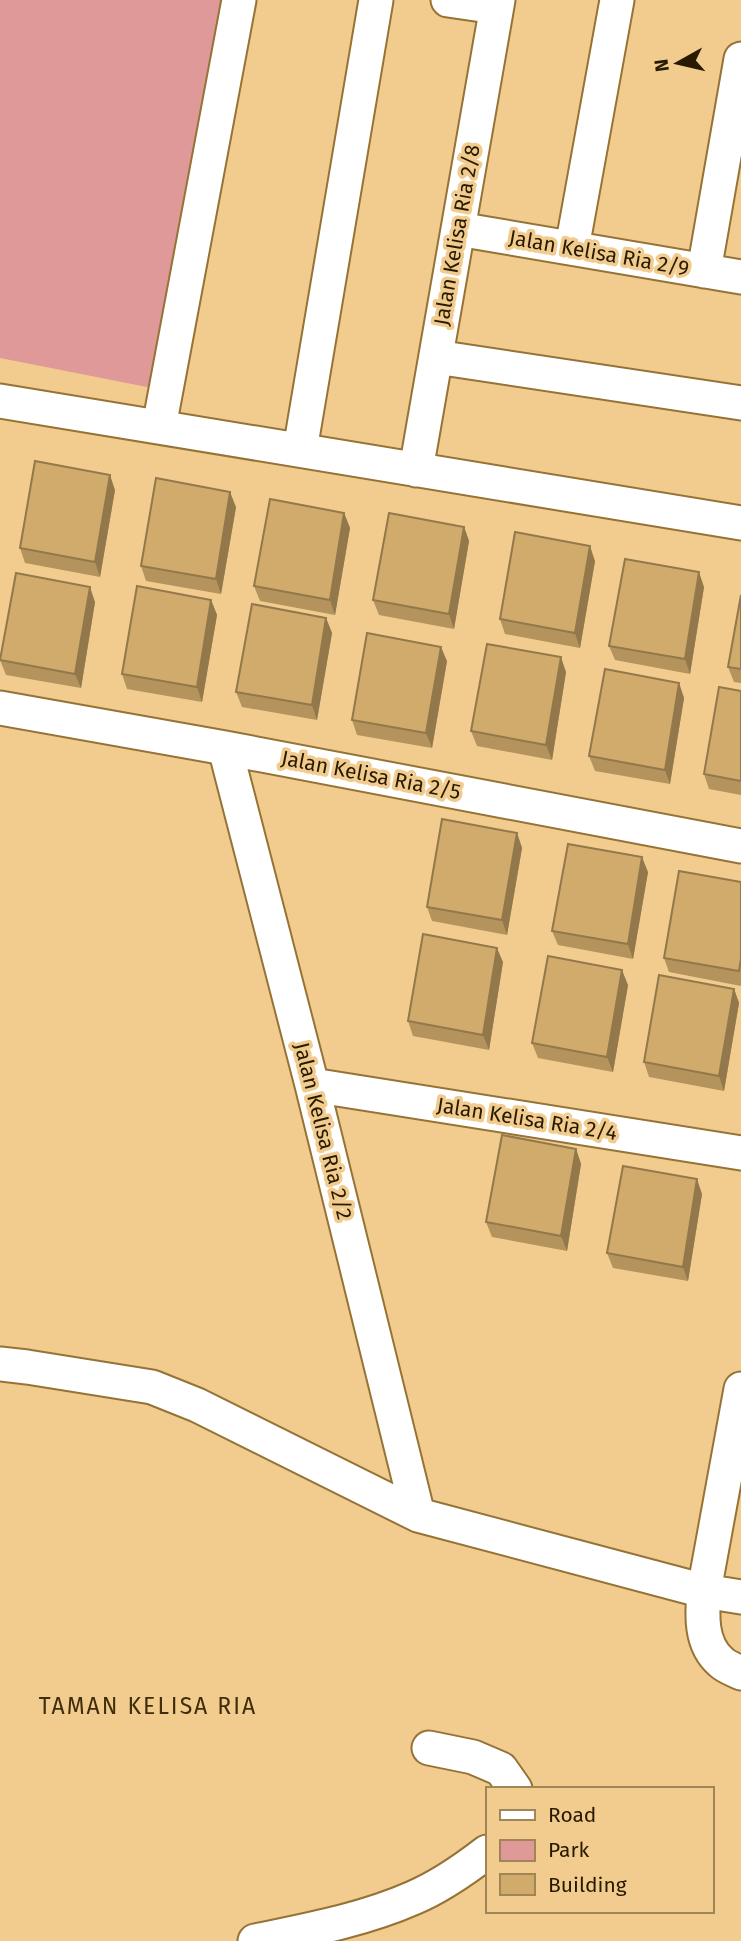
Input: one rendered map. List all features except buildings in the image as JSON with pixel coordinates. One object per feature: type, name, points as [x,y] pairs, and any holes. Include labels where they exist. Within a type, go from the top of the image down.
[{"type":"street","points":[[159,427],[239,0]]},
{"type":"street","points":[[300,450],[376,0]]},
{"type":"street","points":[[448,0],[497,4]]},
{"type":"street","points":[[572,248],[617,0]]},
{"type":"street","name":"Jalan Kelisa Ria 2/8","points":[[416,470],[497,4]]},
{"type":"street","points":[[704,271],[741,59]]},
{"type":"street","name":"Jalan Kelisa Ria 2/9","points":[[458,229],[741,277]]},
{"type":"street","points":[[436,357],[741,403]]},
{"type":"street","points":[[0,401],[741,523]]},
{"type":"street","name":"Jalan Kelisa Ria 2/5","points":[[0,708],[741,846]]},
{"type":"street","name":"Jalan Kelisa Ria 2/2","points":[[225,748],[312,1085],[418,1515]]},
{"type":"street","name":"Jalan Kelisa Ria 2/4","points":[[312,1085],[741,1153]]},
{"type":"street","points":[[0,1364],[152,1387],[197,1405],[418,1515],[704,1591],[741,1597]]},
{"type":"street","points":[[741,1389],[704,1591],[702,1618],[708,1646],[720,1662],[741,1673]]},
{"type":"street","points":[[429,1748],[473,1757],[501,1769],[514,1787]]},
{"type":"street","points":[[255,1941],[343,1922],[413,1898],[443,1882],[486,1853]]},
{"type":"green space","points":[[0,0],[228,0],[152,388],[0,358]]},
{"type":"district","name":"TAMAN KELISA RIA","points":[[148,1706]]}]
